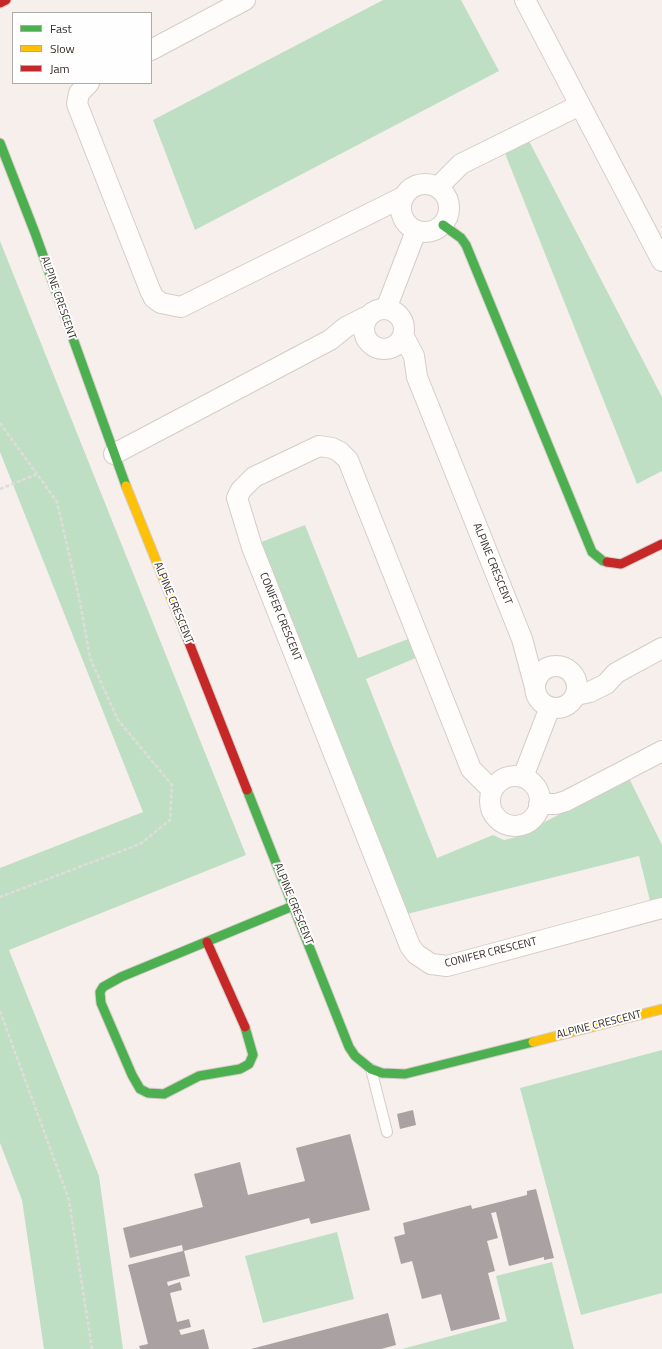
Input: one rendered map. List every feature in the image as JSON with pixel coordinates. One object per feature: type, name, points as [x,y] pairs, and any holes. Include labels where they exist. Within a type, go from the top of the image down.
[{"type":"street","points":[[0,3],[6,0]]},
{"type":"street","points":[[152,49],[245,0]]},
{"type":"street","points":[[525,0],[662,262]]},
{"type":"street","points":[[88,84],[79,93],[77,104],[150,290],[154,298],[161,303],[181,307],[403,197],[416,185],[427,184],[438,187],[446,194],[450,204],[449,215],[443,225],[431,232],[416,231],[406,223],[401,210],[403,197]]},
{"type":"street","points":[[438,187],[461,164],[580,105]]},
{"type":"street","name":"ALPINE CRESCENT","points":[[0,143],[35,233],[114,454],[293,906],[355,1056],[371,1069],[394,1075],[405,1074],[662,1008]]},
{"type":"street","points":[[443,225],[461,238],[466,245],[527,397],[592,552],[603,561],[621,564],[630,562],[662,544]]},
{"type":"street","points":[[386,308],[416,231]]},
{"type":"street","points":[[114,454],[330,340],[346,327],[368,316],[376,310],[386,308],[396,312],[403,320],[405,331],[401,341],[396,346],[386,350],[376,348],[366,339],[364,325],[368,316]]},
{"type":"street","name":"ALPINE CRESCENT","points":[[403,335],[414,356],[417,377],[522,640],[535,686]]},
{"type":"street","points":[[330,340],[366,339]]},
{"type":"street","name":"ALPINE CRESCENT","points":[[386,350],[402,362],[417,377]]},
{"type":"street","name":"CONIFER CRESCENT","points":[[492,790],[471,769],[348,460],[340,452],[332,448],[319,446],[254,477],[241,490],[237,498],[250,540],[410,946],[416,954],[431,964],[448,966],[662,908]]},
{"type":"street","points":[[522,640],[563,669],[577,682],[576,695]]},
{"type":"street","points":[[616,673],[591,676],[563,669],[545,669],[540,674],[535,686],[539,699],[550,707],[562,707],[568,704],[576,695],[590,692],[601,686],[610,680],[616,673],[662,648]]},
{"type":"street","points":[[523,777],[550,707]]},
{"type":"street","points":[[539,804],[556,804],[566,801],[662,751]]},
{"type":"street","points":[[508,776],[523,777],[535,786],[538,792],[539,804],[536,814],[531,820],[523,825],[506,825],[499,821],[490,807],[492,790],[496,784],[508,776]]},
{"type":"street","points":[[207,942],[242,1021],[252,1047],[253,1055],[249,1064],[240,1069],[199,1076],[164,1094],[148,1093],[135,1083],[101,1003],[100,992],[106,985],[113,981],[293,906]]},
{"type":"lane","points":[[371,1069],[388,1132]]},
{"type":"path","points":[[0,423],[57,502],[80,602],[90,658],[118,720],[172,786],[170,820],[140,844],[0,897]]},
{"type":"path","points":[[0,489],[37,474]]},
{"type":"path","points":[[0,1011],[69,1200],[92,1349]]},
{"type":"green space","points":[[383,0],[461,0],[499,71],[195,230],[153,120]]},
{"type":"green space","points":[[528,139],[662,397],[662,471],[637,484],[504,151]]},
{"type":"green space","points":[[0,241],[246,855],[9,950],[99,1176],[123,1349],[44,1349],[22,1200],[0,1143],[0,868],[143,812],[0,452]]},
{"type":"green space","points":[[305,525],[358,658],[411,638],[418,657],[366,679],[437,858],[493,835],[504,840],[516,837],[629,778],[662,845],[662,901],[651,905],[639,856],[407,914],[259,543]]},
{"type":"green space","points":[[662,1050],[662,1293],[581,1315],[520,1088]]},
{"type":"green space","points":[[337,1232],[354,1299],[263,1323],[245,1256]]},
{"type":"green space","points":[[552,1262],[574,1349],[402,1349],[507,1321],[496,1276]]},
{"type":"building","points":[[413,1110],[416,1125],[400,1129],[397,1114]]},
{"type":"building","points":[[350,1134],[370,1210],[311,1224],[309,1218],[184,1251],[190,1276],[167,1282],[168,1286],[180,1282],[182,1290],[170,1293],[177,1322],[189,1319],[191,1327],[179,1330],[181,1335],[204,1329],[209,1349],[140,1349],[139,1346],[148,1344],[128,1265],[183,1251],[182,1245],[130,1258],[123,1228],[203,1207],[194,1174],[240,1162],[248,1195],[305,1181],[296,1148]]},
{"type":"building","points":[[536,1189],[554,1258],[544,1260],[544,1257],[509,1266],[496,1212],[491,1213],[498,1238],[487,1241],[495,1271],[488,1273],[500,1319],[451,1331],[441,1294],[422,1299],[412,1261],[401,1264],[394,1237],[405,1234],[403,1223],[471,1205],[472,1209],[527,1195],[527,1191]]},
{"type":"building","points":[[388,1313],[396,1345],[381,1349],[251,1349]]},
{"type":"traffic: fast","points":[[0,143],[35,233],[126,486]]},
{"type":"traffic: fast","points":[[443,225],[461,238],[466,245],[592,552],[603,561],[607,562]]},
{"type":"traffic: fast","points":[[247,790],[349,1047],[355,1056],[371,1069],[382,1073],[405,1074],[533,1042]]},
{"type":"traffic: fast","points":[[245,1027],[253,1055],[249,1064],[240,1069],[199,1076],[164,1094],[148,1093],[140,1089],[132,1075],[101,1003],[100,992],[103,987],[121,977],[293,906]]},
{"type":"traffic: slow","points":[[126,486],[184,630]]},
{"type":"traffic: slow","points":[[533,1042],[662,1009]]},
{"type":"traffic: jam","points":[[0,3],[6,0]]},
{"type":"traffic: jam","points":[[607,562],[621,564],[662,544]]},
{"type":"traffic: jam","points":[[184,630],[247,790]]},
{"type":"traffic: jam","points":[[207,942],[245,1027]]}]
